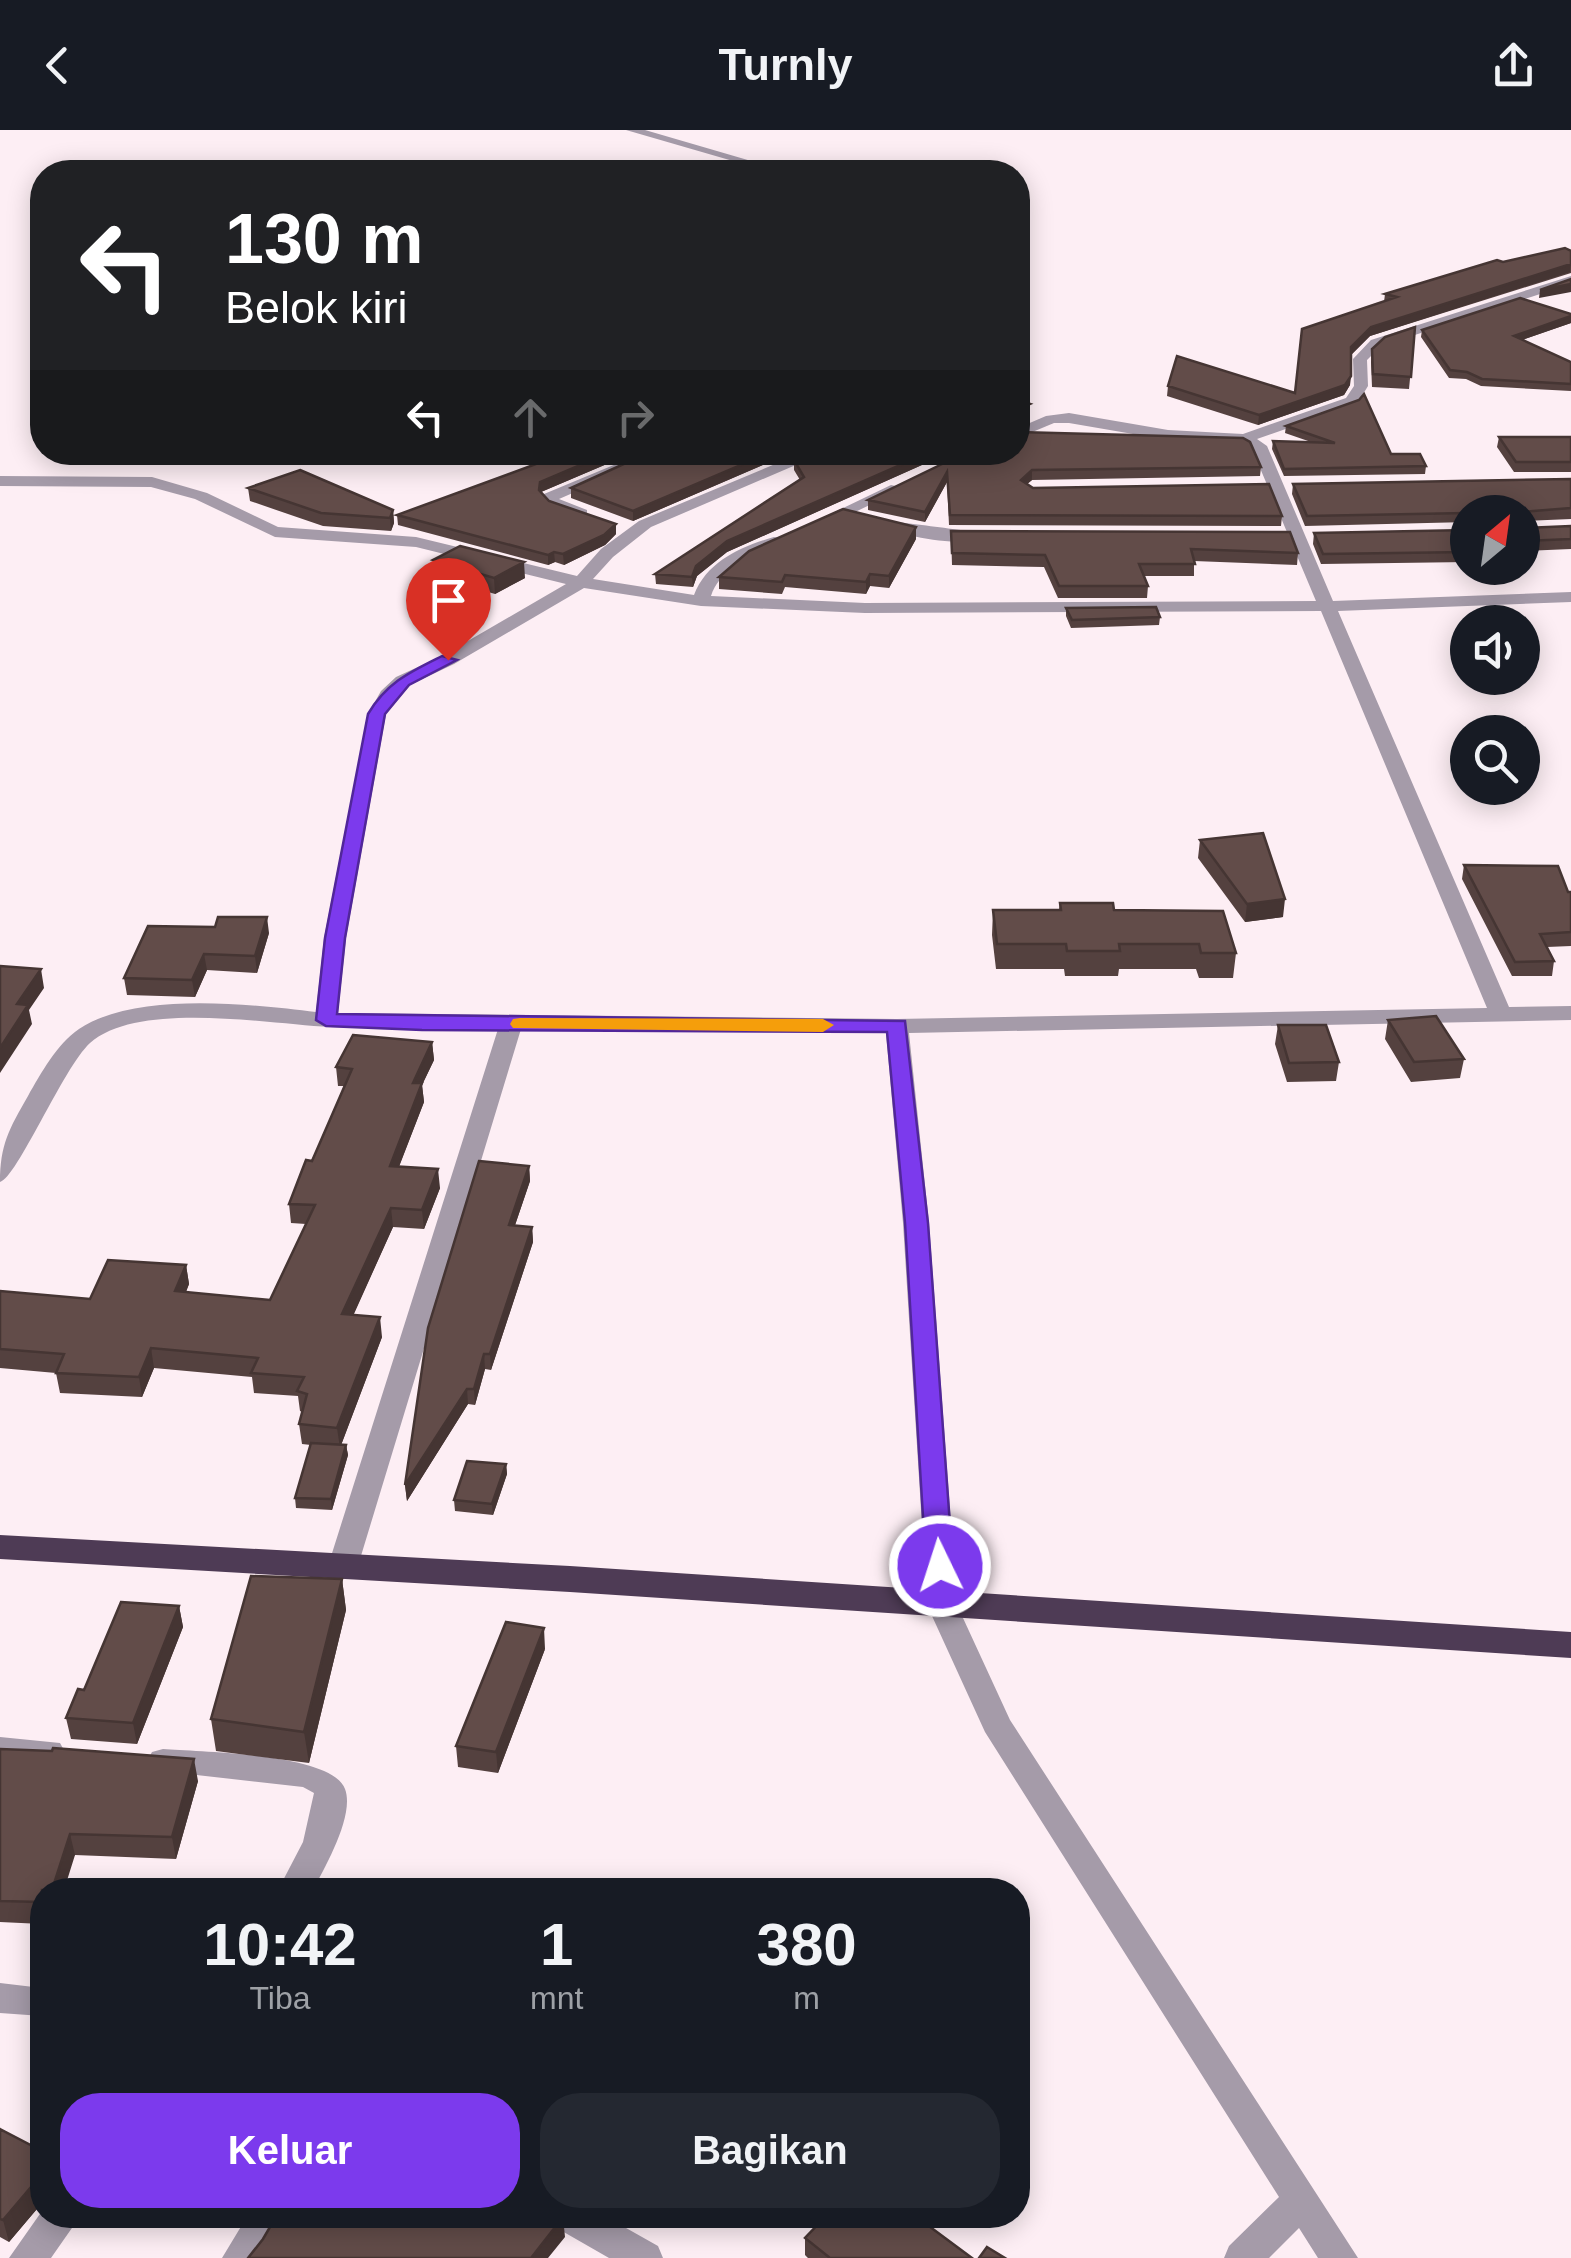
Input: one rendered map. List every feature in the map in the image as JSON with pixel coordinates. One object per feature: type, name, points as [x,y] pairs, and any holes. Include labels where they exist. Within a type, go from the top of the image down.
[{"type":"highway","points":[[0,1547],[570,1579],[1571,1645]]},
{"type":"street","points":[[632,130],[740,160]]},
{"type":"street","points":[[1244,439],[1352,401],[1361,386],[1360,359],[1376,344],[1571,280]]},
{"type":"street","points":[[1030,429],[1069,418],[1168,435],[1244,439],[1260,446],[1287,487],[1300,536],[1501,1014]]},
{"type":"street","points":[[617,526],[550,501],[550,497],[628,465]]},
{"type":"street","points":[[326,1020],[335,938],[370,750],[377,714],[388,695],[403,681],[448,660],[581,582],[617,526],[784,465]]},
{"type":"street","points":[[0,481],[152,482],[201,496],[275,532],[416,542],[470,552],[581,582],[701,602],[865,608],[1330,606],[1571,596]]},
{"type":"street","points":[[701,602],[704,584],[718,569],[908,483]]},
{"type":"street","points":[[1260,488],[1287,487]]},
{"type":"street","points":[[844,512],[916,532],[999,536]]},
{"type":"street","points":[[0,1175],[50,1078],[78,1043],[105,1022],[261,1011],[326,1020],[897,1026],[1571,1013]]},
{"type":"street","points":[[342,1569],[492,1096],[511,1024]]},
{"type":"street","points":[[897,1026],[916,1223],[942,1605],[996,1724],[1338,2258]]},
{"type":"street","points":[[0,1748],[87,1755]]},
{"type":"street","points":[[140,1759],[304,1775],[321,1780],[330,1790],[331,1808],[300,1878]]},
{"type":"street","points":[[0,1998],[30,2001]]},
{"type":"street","points":[[1243,2258],[1302,2200]]},
{"type":"street","points":[[28,2258],[52,2228]]},
{"type":"street","points":[[241,2258],[261,2228]]},
{"type":"street","points":[[587,2228],[624,2254]]},
{"type":"building","points":[[1565,248],[1571,251],[1571,264],[1371,327],[1351,347],[1351,376],[1345,385],[1259,415],[1168,386],[1177,356],[1295,393],[1302,329],[1397,297],[1385,294],[1497,260],[1503,262]]},
{"type":"building","points":[[1571,279],[1571,284],[1540,290]]},
{"type":"building","points":[[1520,298],[1571,314],[1514,336],[1571,362],[1571,384],[1482,379],[1450,370],[1422,330]]},
{"type":"building","points":[[1415,327],[1411,377],[1373,374],[1372,349],[1385,337]]},
{"type":"building","points":[[1364,394],[1391,454],[1420,454],[1426,466],[1284,469],[1273,441],[1335,443],[1286,426],[1359,400]]},
{"type":"building","points":[[1030,432],[1243,438],[1250,442],[1261,467],[1032,470],[1021,480],[1033,488],[1269,484],[1282,516],[950,515],[947,472],[925,512],[868,500],[940,465],[1030,465]]},
{"type":"building","points":[[1499,437],[1571,437],[1571,462],[1516,462]]},
{"type":"building","points":[[533,465],[580,465],[540,482],[539,490],[549,501],[616,524],[604,535],[563,554],[548,555],[397,515]]},
{"type":"building","points":[[621,465],[741,465],[633,511],[571,488]]},
{"type":"building","points":[[797,465],[900,465],[727,541],[696,566],[692,577],[655,574],[804,477]]},
{"type":"building","points":[[300,470],[393,510],[390,518],[321,513],[248,488]]},
{"type":"building","points":[[1571,479],[1571,508],[1540,510],[1540,495],[1450,495],[1450,513],[1307,516],[1293,484]]},
{"type":"building","points":[[843,509],[916,527],[889,576],[870,574],[866,582],[785,575],[782,582],[719,577],[749,551]]},
{"type":"building","points":[[1571,526],[1571,539],[1540,540],[1540,527]]},
{"type":"building","points":[[1450,530],[1450,552],[1323,554],[1314,533]]},
{"type":"building","points":[[951,531],[1290,532],[1298,553],[1191,549],[1195,564],[1139,564],[1148,586],[1059,586],[1045,555],[952,553]]},
{"type":"building","points":[[460,546],[524,562],[494,578],[433,560]]},
{"type":"building","points":[[1156,607],[1160,617],[1072,620],[1066,608]]},
{"type":"building","points":[[1263,833],[1285,899],[1247,904],[1200,840]]},
{"type":"building","points":[[1464,865],[1558,866],[1571,892],[1571,932],[1540,934],[1554,961],[1515,962]]},
{"type":"building","points":[[1060,903],[1113,903],[1114,910],[1223,911],[1236,953],[1201,953],[1199,944],[1119,944],[1120,951],[1067,951],[1066,944],[997,944],[993,910],[1061,910]]},
{"type":"building","points":[[218,917],[267,917],[255,956],[204,954],[192,980],[124,978],[148,926],[215,927]]},
{"type":"building","points":[[0,966],[41,969],[17,1004],[28,1005],[0,1048]]},
{"type":"building","points":[[1436,1016],[1464,1059],[1414,1062],[1388,1020]]},
{"type":"building","points":[[1278,1025],[1326,1025],[1339,1062],[1289,1063]]},
{"type":"building","points":[[353,1035],[432,1042],[413,1083],[422,1083],[390,1166],[438,1169],[422,1210],[391,1208],[342,1314],[380,1317],[337,1428],[299,1424],[307,1394],[297,1391],[304,1377],[251,1373],[258,1358],[151,1348],[139,1377],[56,1373],[64,1354],[0,1349],[0,1291],[90,1299],[108,1260],[186,1265],[175,1291],[270,1300],[315,1205],[289,1204],[306,1160],[312,1161],[352,1069],[336,1067]]},
{"type":"building","points":[[479,1161],[529,1166],[509,1225],[532,1227],[490,1354],[484,1354],[474,1389],[467,1389],[405,1485],[428,1328]]},
{"type":"building","points":[[311,1443],[346,1445],[331,1499],[295,1498]]},
{"type":"building","points":[[467,1461],[506,1464],[492,1504],[454,1500]]},
{"type":"building","points":[[251,1576],[342,1579],[304,1732],[211,1719]]},
{"type":"building","points":[[121,1602],[179,1606],[133,1723],[66,1718],[78,1689],[84,1690]]},
{"type":"building","points":[[506,1622],[544,1628],[496,1752],[456,1746]]},
{"type":"building","points":[[53,1748],[194,1759],[172,1837],[70,1834],[56,1878],[30,1878],[30,1902],[0,1901],[0,1749]]},
{"type":"building","points":[[0,2129],[30,2145],[30,2188],[0,2219]]},
{"type":"building","points":[[269,2228],[554,2228],[531,2258],[248,2258]]},
{"type":"building","points":[[815,2228],[932,2228],[972,2258],[830,2258],[805,2238]]},
{"type":"building","points":[[987,2247],[1005,2258],[979,2258]]},
{"type":"slow traffic","points":[[520,1024],[823,1025]]},
{"type":"route","points":[[448,660],[403,681],[388,695],[377,714],[335,938],[326,1020],[897,1026],[916,1223],[940,1566]]}]
